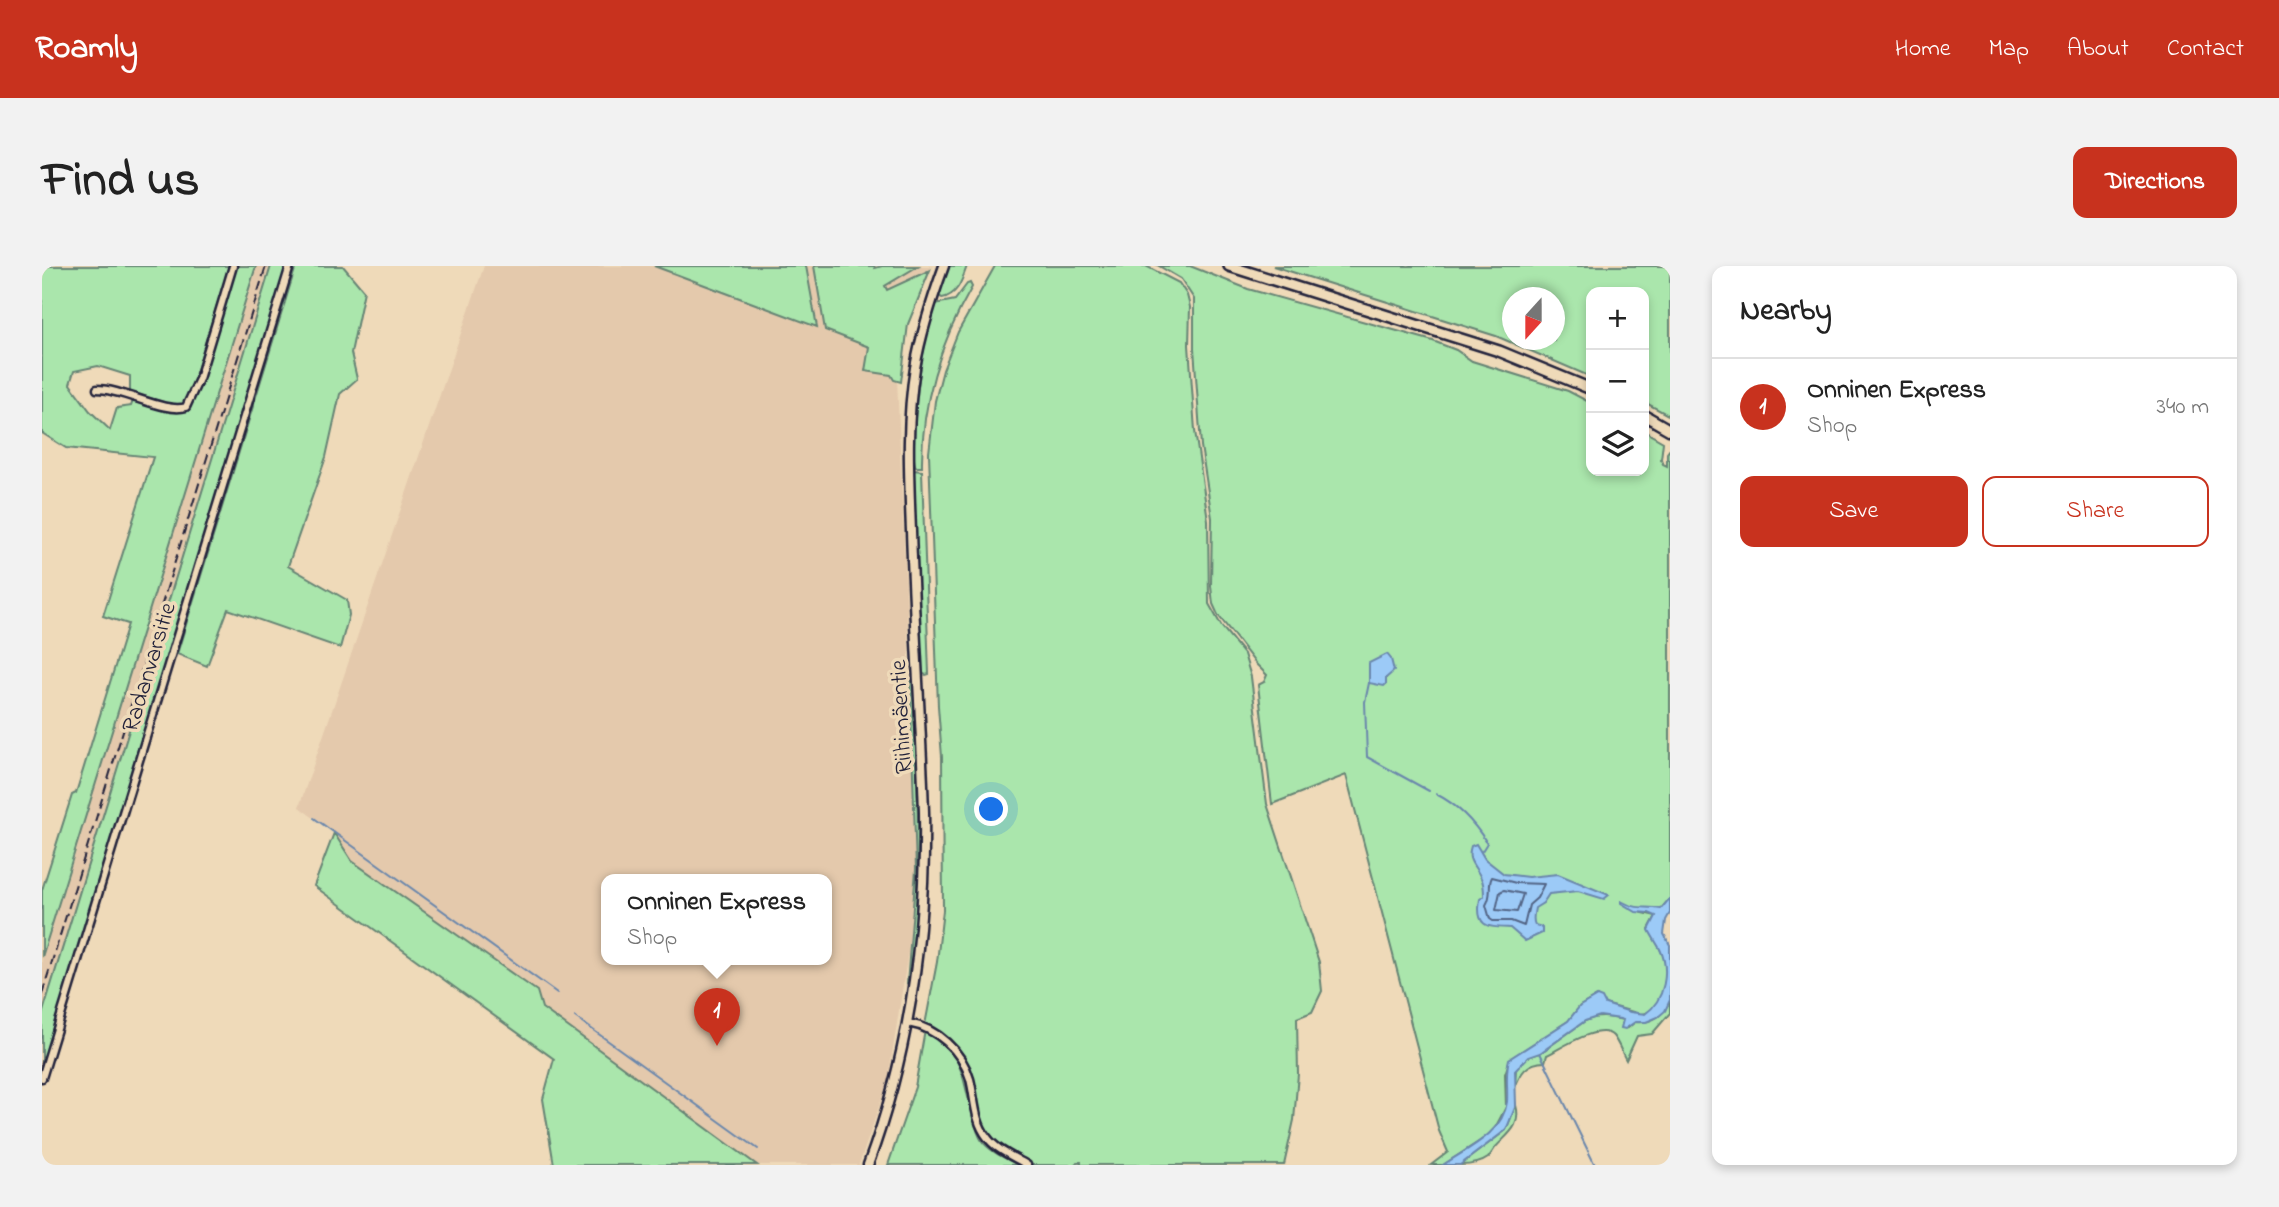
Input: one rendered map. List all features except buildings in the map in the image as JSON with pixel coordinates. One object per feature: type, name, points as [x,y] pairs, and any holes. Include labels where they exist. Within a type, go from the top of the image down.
[{"type":"main road","points":[[1229,266],[1464,339],[1586,387]]},
{"type":"main road","points":[[1649,418],[1670,430]]},
{"type":"street","points":[[97,389],[124,393],[173,409],[186,407],[199,379],[233,266]]},
{"type":"street","name":"Radanvarsitie","points":[[42,1078],[290,266]]},
{"type":"street","name":"Riihimäentie","points":[[869,1165],[888,1106],[908,1023],[918,955],[923,852],[909,468],[910,426],[920,345],[944,266]]},
{"type":"street","points":[[908,1023],[930,1030],[945,1041],[961,1059],[970,1078],[981,1127],[987,1138],[1027,1165]]},
{"type":"shaded area","points":[[256,266],[284,266],[42,1053],[42,957]]},
{"type":"shaded area","points":[[484,266],[932,266],[899,345],[897,379],[916,821],[914,914],[888,1081],[859,1165],[757,1165],[542,1008],[537,991],[352,861],[334,833],[299,807]]},
{"type":"green space","points":[[42,266],[229,266],[186,405],[173,405],[130,392],[130,376],[98,366],[74,371],[70,384],[90,411],[110,430],[117,408],[131,406],[134,398],[169,410],[190,408],[235,266],[256,266],[42,957],[42,890],[72,795],[76,793],[128,624],[103,616],[153,457],[66,448],[42,433]]},
{"type":"green space","points":[[271,266],[288,266],[42,1070],[42,1015]]},
{"type":"green space","points":[[296,266],[343,266],[364,291],[351,353],[357,379],[340,394],[326,457],[288,566],[347,600],[349,615],[340,648],[228,609],[207,666],[177,654]]},
{"type":"green space","points":[[654,266],[806,266],[817,327]]},
{"type":"green space","points":[[814,266],[918,266],[885,286],[887,290],[930,270],[908,324],[901,382],[894,380],[891,375],[865,371],[869,347],[825,330]]},
{"type":"green space","points":[[949,266],[967,266],[956,290],[942,298],[938,295]]},
{"type":"green space","points":[[995,266],[1146,266],[1179,283],[1187,295],[1190,307],[1189,345],[1195,431],[1208,520],[1209,604],[1222,627],[1244,654],[1251,677],[1267,804],[1319,962],[1322,991],[1312,1012],[1297,1018],[1298,1074],[1294,1120],[1284,1165],[1081,1165],[1081,1162],[1077,1162],[1075,1165],[1030,1165],[991,1140],[986,1133],[964,1058],[952,1043],[925,1025],[937,962],[943,910],[942,757],[929,453],[935,401],[943,370],[958,332]]},
{"type":"green space","points":[[1159,266],[1190,266],[1248,289],[1433,341],[1456,350],[1472,361],[1568,391],[1586,400],[1586,476],[1649,476],[1649,434],[1663,442],[1661,459],[1667,466],[1667,453],[1670,449],[1670,898],[1661,909],[1639,912],[1656,916],[1649,929],[1665,960],[1665,987],[1653,1008],[1640,1014],[1605,1004],[1597,996],[1580,1006],[1568,1021],[1510,1059],[1505,1074],[1506,1107],[1495,1128],[1486,1137],[1443,1165],[1431,1165],[1448,1152],[1439,1131],[1346,775],[1272,804],[1258,685],[1264,682],[1267,675],[1218,615],[1213,604],[1212,518],[1201,446],[1194,348],[1194,299],[1181,279]]},
{"type":"green space","points":[[1273,266],[1670,266],[1670,416],[1649,405],[1649,287],[1586,287],[1586,375],[1528,350],[1565,350],[1565,287],[1502,287],[1502,339]]},
{"type":"green space","points":[[970,283],[972,287],[942,351],[935,374],[925,419],[922,467],[916,467],[914,447],[918,385],[935,304],[955,300]]},
{"type":"green space","points":[[913,470],[922,471],[929,674],[926,675],[921,673],[920,659]]},
{"type":"green space","points":[[910,681],[913,682],[918,834],[910,985],[907,984],[916,869]]},
{"type":"green space","points":[[334,833],[352,861],[537,991],[542,1008],[757,1165],[554,1165],[543,1099],[554,1059],[314,886]]},
{"type":"green space","points":[[1670,1000],[1670,1013],[1652,1034],[1637,1036],[1626,1060],[1613,1036],[1599,1032],[1590,1034],[1547,1055],[1545,1062],[1529,1066],[1522,1073],[1515,1088],[1516,1068],[1528,1057],[1540,1053],[1585,1021],[1599,1017],[1613,1018],[1623,1020],[1628,1028],[1635,1022],[1647,1022],[1657,1017]]},
{"type":"green space","points":[[925,1030],[948,1049],[960,1067],[976,1129],[982,1141],[1018,1165],[888,1165],[915,1087]]},
{"type":"green space","points":[[1516,1105],[1515,1125],[1488,1158],[1475,1164],[1460,1165],[1506,1130]]},
{"type":"water","points":[[1387,654],[1394,671],[1386,678],[1386,684],[1384,686],[1369,683],[1369,663]]},
{"type":"water","points":[[1476,844],[1485,859],[1504,874],[1528,877],[1558,874],[1609,895],[1604,899],[1578,891],[1549,894],[1534,912],[1534,923],[1542,927],[1542,933],[1525,941],[1510,928],[1490,926],[1481,921],[1479,909],[1480,899],[1484,896],[1483,884],[1470,856],[1471,846]]},
{"type":"water","points":[[1670,898],[1670,913],[1664,934],[1670,945],[1670,1000],[1665,1011],[1658,1017],[1646,1022],[1635,1022],[1625,1029],[1621,1028],[1623,1020],[1620,1019],[1600,1016],[1585,1021],[1540,1053],[1528,1057],[1515,1071],[1516,1105],[1506,1130],[1460,1165],[1443,1165],[1482,1140],[1499,1123],[1507,1102],[1509,1059],[1568,1021],[1580,1006],[1597,996],[1602,998],[1605,1004],[1630,1012],[1645,1014],[1652,1008],[1661,993],[1665,975],[1663,957],[1649,930],[1656,916],[1636,912],[1621,901],[1636,907],[1661,909]]},
{"type":"waterway","points":[[1369,683],[1365,702],[1367,757],[1429,791]]},
{"type":"waterway","points":[[1436,794],[1458,809],[1477,828],[1487,843],[1482,851]]},
{"type":"waterway","points":[[314,818],[557,993]]},
{"type":"waterway","points":[[575,1017],[758,1149]]},
{"type":"waterway","points":[[1540,1053],[1595,1165]]},
{"type":"railway","points":[[42,994],[266,266]]},
{"type":"place","name":"Onninen Express","points":[[717,1046]]}]
